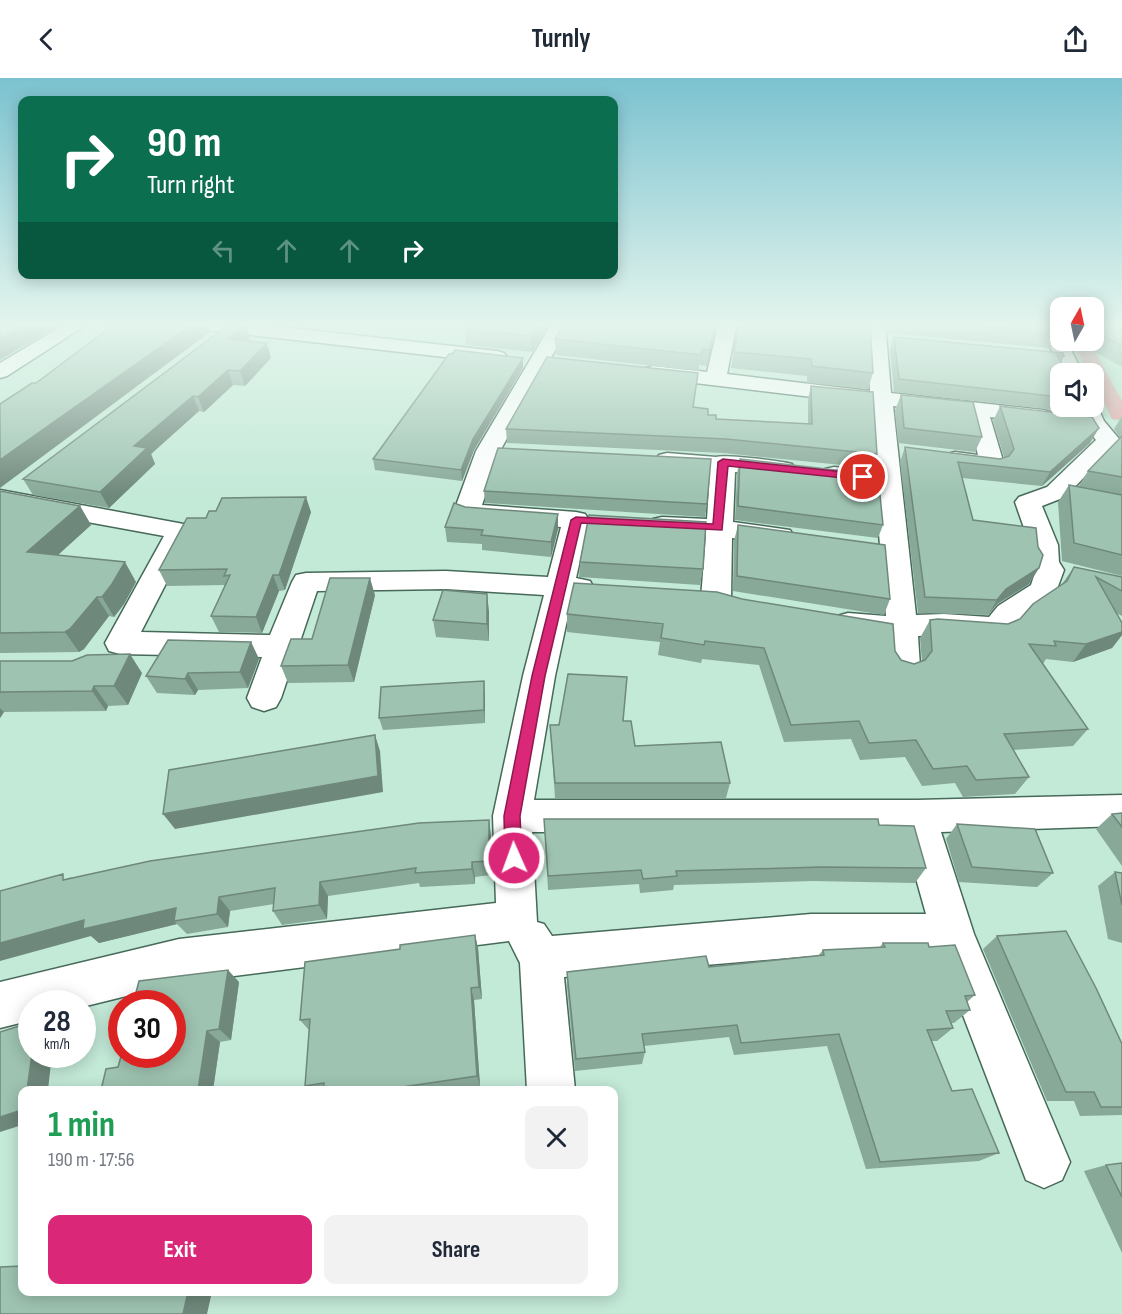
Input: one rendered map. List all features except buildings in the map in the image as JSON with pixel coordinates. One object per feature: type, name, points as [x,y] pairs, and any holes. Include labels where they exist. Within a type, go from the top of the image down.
[{"type":"street","points":[[526,381],[500,451],[467,511],[588,521],[560,586],[538,676],[512,816],[517,920],[541,958],[550,1086]]},
{"type":"street","points":[[731,381],[977,409],[1050,415]]},
{"type":"street","points":[[882,381],[881,398],[897,453],[887,480],[883,549],[902,628],[904,667]]},
{"type":"street","points":[[933,457],[992,464],[977,409]]},
{"type":"street","points":[[817,618],[874,628],[902,628],[928,624],[997,628],[1009,613],[1044,590],[1060,572],[1045,562],[1044,544],[1028,502],[1056,492],[1109,440],[1078,417]]},
{"type":"street","points":[[641,458],[723,462],[887,480]]},
{"type":"street","points":[[715,600],[723,462]]},
{"type":"street","points":[[1056,492],[1089,498]]},
{"type":"street","points":[[11,494],[180,531],[107,652],[281,646]]},
{"type":"street","points":[[636,523],[718,528],[801,539]]},
{"type":"street","points":[[264,698],[306,582],[446,580],[608,590]]},
{"type":"street","points":[[512,816],[917,816],[1120,810]]},
{"type":"street","points":[[917,816],[953,934],[1044,1162]]},
{"type":"street","points":[[0,1005],[179,962],[517,920]]},
{"type":"street","points":[[541,958],[811,935],[953,934]]},
{"type":"shaded area","points":[[1104,381],[1122,381],[1122,424],[1104,416]]},
{"type":"shaded area","points":[[1104,381],[1111,381],[1122,401],[1122,420],[1112,419],[1104,403]]},
{"type":"route","points":[[514,858],[512,816],[538,676],[576,520],[718,528],[723,462],[863,477]]}]
